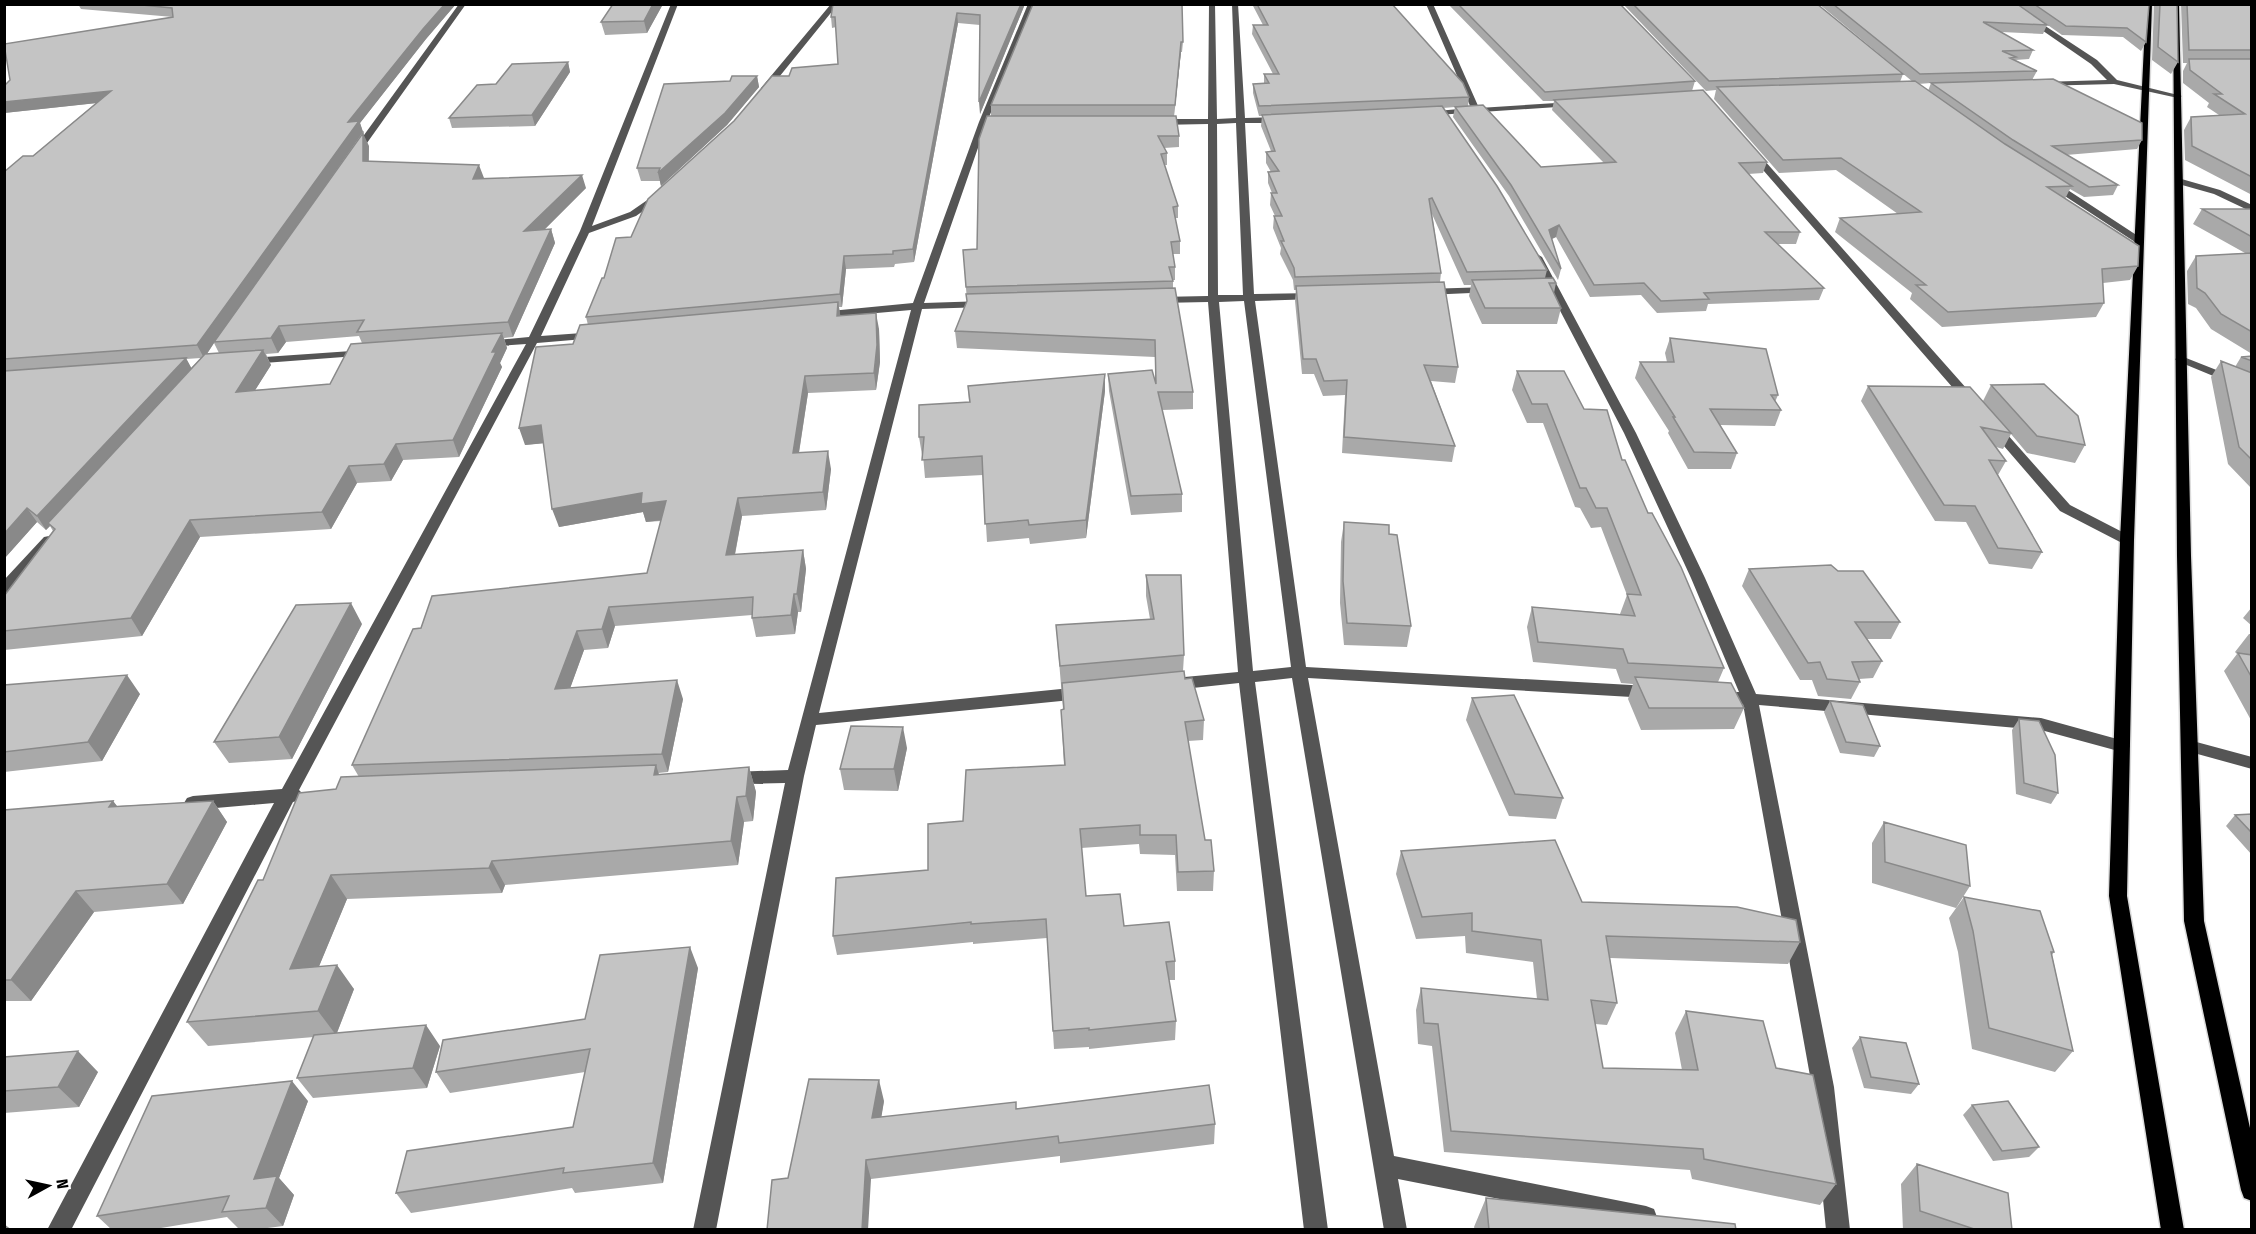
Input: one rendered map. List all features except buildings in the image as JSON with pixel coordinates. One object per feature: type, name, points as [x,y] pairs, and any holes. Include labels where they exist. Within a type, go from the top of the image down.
[{"type":"main road","points":[[2149,4],[2127,540],[2118,896],[2173,1230]]},
{"type":"main road","points":[[2176,4],[2183,67],[2178,96],[2178,181],[2194,921],[2252,1190]]},
{"type":"street","points":[[351,160],[463,4]]},
{"type":"street","points":[[58,1230],[287,796],[533,341],[585,231],[675,4]]},
{"type":"street","points":[[754,103],[835,4]]},
{"type":"street","points":[[704,1230],[795,776],[917,306],[989,122],[1032,4]]},
{"type":"street","points":[[1212,4],[1213,299],[1246,677],[1316,1230]]},
{"type":"street","points":[[1235,4],[1250,298],[1299,672],[1396,1230]]},
{"type":"street","points":[[1429,4],[1476,111]]},
{"type":"street","points":[[2007,4],[2094,62],[2114,82]]},
{"type":"street","points":[[2031,84],[2114,82],[2178,96]]},
{"type":"street","points":[[1410,114],[1578,104]]},
{"type":"street","points":[[1444,113],[1457,132]]},
{"type":"street","points":[[1143,122],[1285,120]]},
{"type":"street","points":[[1743,140],[2065,508],[2127,540]]},
{"type":"street","points":[[2043,178],[2139,240]]},
{"type":"street","points":[[2178,181],[2217,192],[2252,209]]},
{"type":"street","points":[[585,231],[619,221],[646,208],[663,192]]},
{"type":"street","points":[[1532,247],[1549,288],[1630,433],[1698,578],[1750,698],[1823,1088],[1838,1230]]},
{"type":"street","points":[[1414,292],[1496,290]]},
{"type":"street","points":[[1142,301],[1332,295]]},
{"type":"street","points":[[812,316],[917,306],[1000,304]]},
{"type":"street","points":[[475,345],[602,334]]},
{"type":"street","points":[[231,362],[382,351]]},
{"type":"street","points":[[2181,359],[2252,389]]},
{"type":"street","points":[[4,589],[59,528]]},
{"type":"street","points":[[1163,686],[1299,672],[1666,693]]},
{"type":"street","points":[[808,720],[1092,692]]},
{"type":"street","points":[[1702,695],[2041,724],[2122,746]]},
{"type":"street","points":[[2189,746],[2252,763]]},
{"type":"street","points":[[712,779],[795,776]]},
{"type":"street","points":[[181,804],[311,795]]},
{"type":"street","points":[[1383,1165],[1664,1220]]}]
